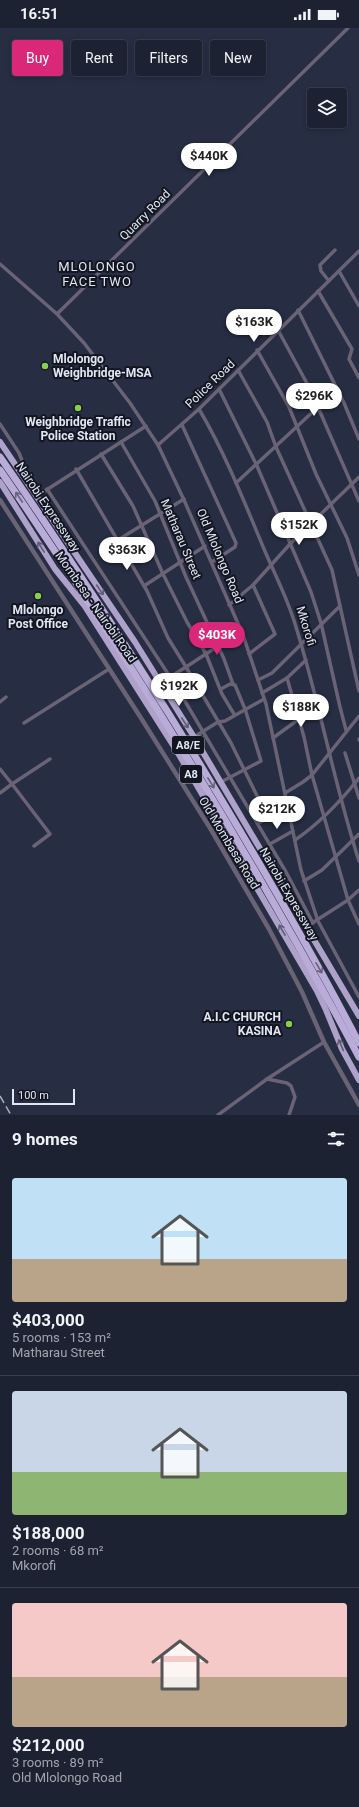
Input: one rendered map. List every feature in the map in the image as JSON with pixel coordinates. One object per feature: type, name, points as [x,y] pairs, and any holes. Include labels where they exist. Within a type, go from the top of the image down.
[{"type":"highway","name":"A8","points":[[0,442],[36,493],[135,642],[221,782],[359,1016]]},
{"type":"highway","name":"Nairobi Expressway","points":[[0,457],[82,577],[230,812],[332,990],[359,1044]]},
{"type":"highway","name":"Nairobi Expressway","points":[[0,470],[94,610],[157,708],[226,821],[322,988],[359,1057]]},
{"type":"highway","name":"Mombasa - Nairobi Road","points":[[0,482],[55,569],[84,605],[182,760],[316,991],[326,1010],[342,1049],[359,1080]]},
{"type":"street","name":"Quarry Road","points":[[57,314],[348,28]]},
{"type":"street","points":[[328,281],[321,272],[320,265],[335,250]]},
{"type":"street","name":"Police Road","points":[[158,446],[199,409],[257,350],[359,251]]},
{"type":"street","name":"Old Mlolongo Road","points":[[0,264],[57,314],[84,343],[146,426],[158,446],[184,499],[243,635],[264,699],[304,881],[318,920],[359,997]]},
{"type":"street","points":[[339,271],[359,306]]},
{"type":"street","points":[[318,291],[352,349],[349,358],[359,378]]},
{"type":"street","points":[[298,310],[344,403],[359,439]]},
{"type":"street","points":[[278,330],[310,389],[359,501]]},
{"type":"street","points":[[257,350],[276,381],[297,426],[316,474],[347,538],[359,575]]},
{"type":"street","points":[[238,370],[267,422],[276,446],[332,570],[359,691]]},
{"type":"street","points":[[218,389],[256,464],[312,592],[321,623],[346,730]]},
{"type":"street","points":[[236,483],[318,407]]},
{"type":"street","name":"Mkorofi","points":[[199,409],[236,483],[271,566],[286,597],[306,660],[341,801],[359,861]]},
{"type":"street","points":[[0,424],[19,453],[36,493],[47,489],[76,469],[146,426]]},
{"type":"street","points":[[182,424],[236,543],[235,547],[231,551],[212,562]]},
{"type":"street","name":"Matharau Street","points":[[121,442],[149,489],[245,709],[261,761],[244,770]]},
{"type":"street","points":[[101,454],[125,492],[163,574],[187,622],[206,654],[221,689],[234,714]]},
{"type":"street","points":[[76,469],[152,600],[168,638],[231,743],[268,818]]},
{"type":"street","points":[[229,605],[253,585],[290,544],[359,477]]},
{"type":"street","points":[[47,489],[176,686],[270,844],[313,923]]},
{"type":"street","points":[[118,540],[184,499]]},
{"type":"street","name":"Old Mombasa Road","points":[[0,500],[190,797],[262,916],[302,992],[324,1042],[359,1104]]},
{"type":"street","points":[[144,586],[205,546]]},
{"type":"street","points":[[249,654],[276,634],[253,585]]},
{"type":"street","points":[[258,680],[272,672],[340,606]]},
{"type":"street","points":[[170,677],[218,646],[243,635]]},
{"type":"street","points":[[262,693],[286,678],[306,660]]},
{"type":"street","points":[[24,723],[109,669]]},
{"type":"street","points":[[286,678],[299,719],[312,775],[348,900],[359,924]]},
{"type":"street","points":[[221,689],[233,684]]},
{"type":"street","points":[[165,692],[176,686]]},
{"type":"street","points":[[0,702],[6,697]]},
{"type":"street","points":[[194,737],[218,722],[225,721],[234,714],[264,699]]},
{"type":"street","points":[[273,738],[299,719],[316,702]]},
{"type":"street","points":[[285,792],[312,775],[346,730],[359,716]]},
{"type":"street","points":[[345,753],[359,798]]},
{"type":"street","points":[[0,793],[50,759]]},
{"type":"street","points":[[0,769],[50,834],[34,846]]},
{"type":"street","points":[[221,782],[244,770]]},
{"type":"street","points":[[295,840],[324,817],[341,801],[359,778]]},
{"type":"street","points":[[258,824],[268,818],[288,810]]},
{"type":"street","points":[[270,844],[292,831]]},
{"type":"street","points":[[304,881],[322,870],[359,834]]},
{"type":"street","points":[[306,927],[348,900],[359,890]]},
{"type":"street","points":[[218,1115],[267,1079],[324,1042]]},
{"type":"street","points":[[267,1079],[287,1083],[291,1086],[295,1097],[288,1115]]},
{"type":"railway","points":[[0,1096],[11,1115]]},
{"type":"place","name":"Mlolongo Weighbridge-MSA","points":[[45,366]]},
{"type":"place","name":"Weighbridge Traffic Police Station","points":[[78,408]]},
{"type":"place","name":"Mlolongo Post Office","points":[[38,596]]},
{"type":"place","name":"A.I.C CHURCH KASINA","points":[[289,1024]]},
{"type":"district","name":"MLOLONGO FACE TWO","points":[[97,274]]}]
